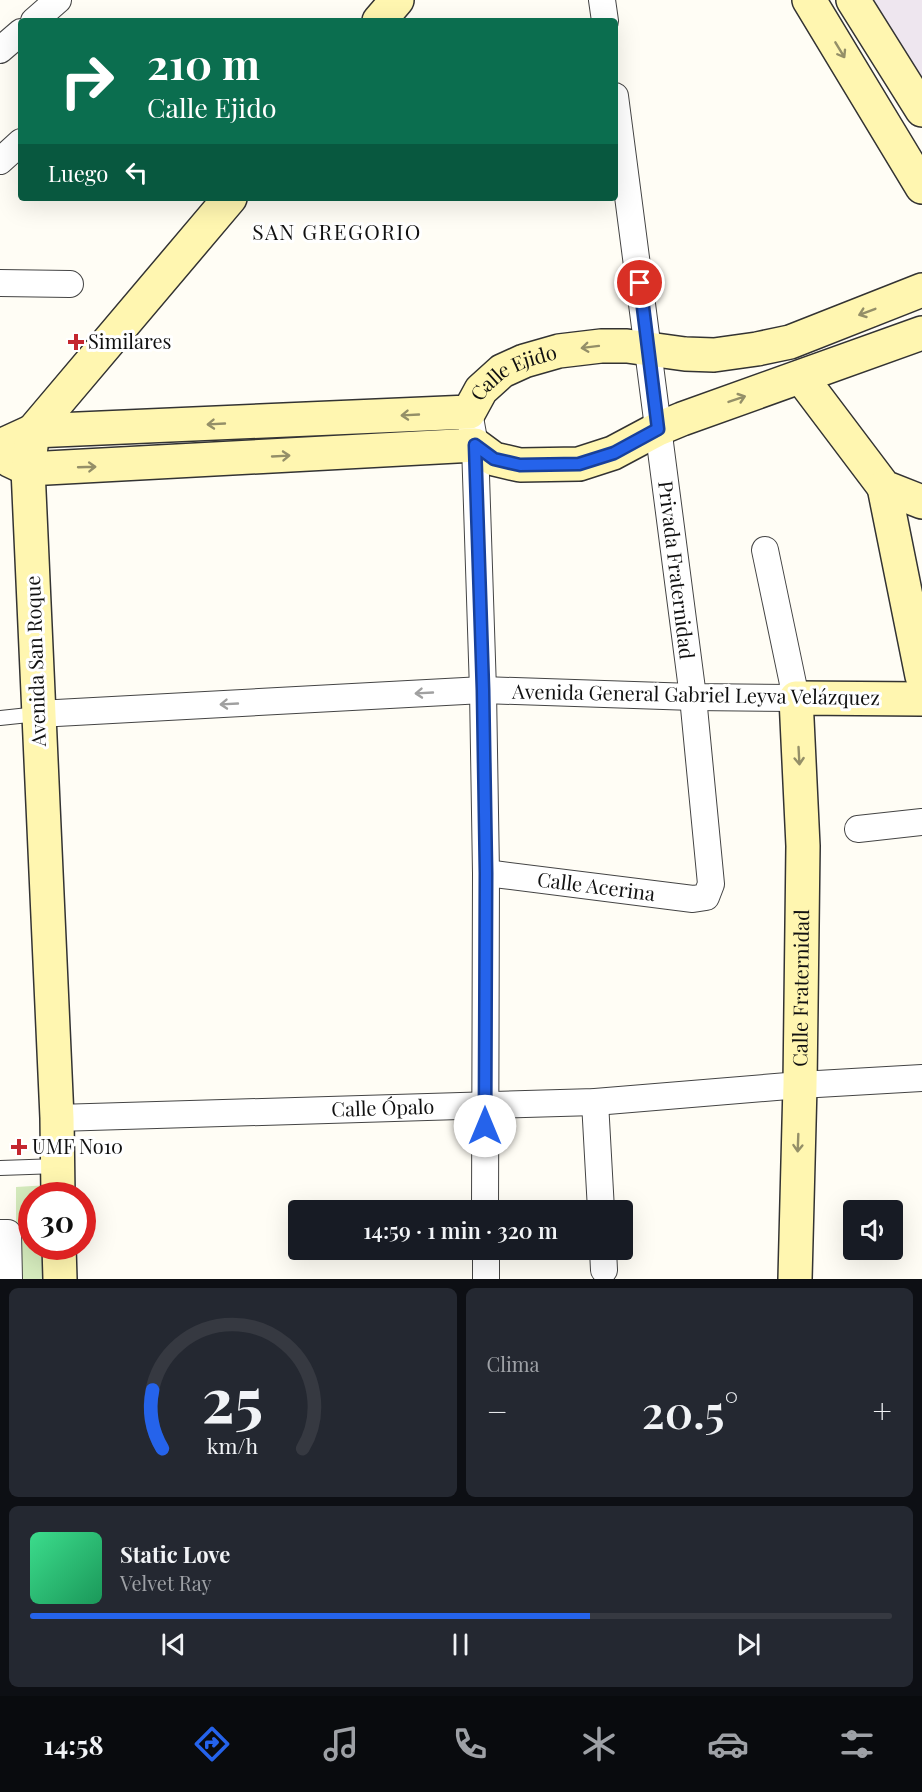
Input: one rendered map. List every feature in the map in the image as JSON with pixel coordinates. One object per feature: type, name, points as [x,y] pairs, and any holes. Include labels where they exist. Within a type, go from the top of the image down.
[{"type":"street","points":[[37,18],[58,0]]},
{"type":"street","points":[[382,18],[397,0]]},
{"type":"street","points":[[602,0],[605,18]]},
{"type":"street","points":[[809,0],[922,187]]},
{"type":"street","points":[[853,0],[922,110]]},
{"type":"street","name":"Privada Fraternidad","points":[[618,138],[622,194],[649,349],[693,697],[711,884],[706,897]]},
{"type":"street","points":[[0,161],[18,145]]},
{"type":"street","points":[[33,431],[227,201]]},
{"type":"street","points":[[0,282],[70,284]]},
{"type":"street","name":"Calle Ejido","points":[[33,431],[469,412],[481,390],[502,371],[524,361],[559,351],[601,346],[627,346],[685,354],[714,355],[757,349],[790,342],[922,291]]},
{"type":"street","points":[[6,458],[475,445],[494,459],[520,465],[579,464],[614,453],[682,419],[922,333]]},
{"type":"street","points":[[801,377],[884,487],[922,676]]},
{"type":"street","points":[[469,412],[475,445],[483,690],[486,873],[485,1200]]},
{"type":"street","name":"Avenida San Roque","points":[[33,431],[6,458],[38,714],[58,1181]]},
{"type":"street","points":[[884,487],[922,502]]},
{"type":"street","points":[[765,550],[796,698]]},
{"type":"street","name":"Avenida General Gabriel Leyva Velázquez","points":[[38,714],[483,690],[693,697],[922,699]]},
{"type":"street","name":"Calle Fraternidad","points":[[795,1279],[803,846],[796,698]]},
{"type":"street","points":[[858,829],[922,822]]},
{"type":"street","name":"Calle Acerina","points":[[486,873],[693,899],[706,897]]},
{"type":"street","name":"Calle Ópalo","points":[[57,1118],[595,1102],[800,1085],[922,1078]]},
{"type":"street","points":[[595,1102],[600,1200]]},
{"type":"street","points":[[4,1233],[9,1279]]},
{"type":"street","points":[[59,1260],[60,1279]]},
{"type":"street","points":[[486,1260],[486,1279]]},
{"type":"lane","points":[[0,718],[38,714]]},
{"type":"lane","points":[[0,1167],[58,1181]]},
{"type":"shaded area","points":[[853,0],[922,0],[922,110]]},
{"type":"green space","points":[[16,1187],[18,1187],[18,1260],[50,1260],[51,1279],[16,1279]]},
{"type":"place","name":"Similares","points":[[76,342]]},
{"type":"place","name":"UMF No10","points":[[19,1147]]},
{"type":"district","name":"SAN GREGORIO","points":[[337,233]]},
{"type":"route","points":[[485,1126],[486,873],[475,445],[494,459],[520,465],[579,464],[614,453],[658,429],[640,283]]}]
